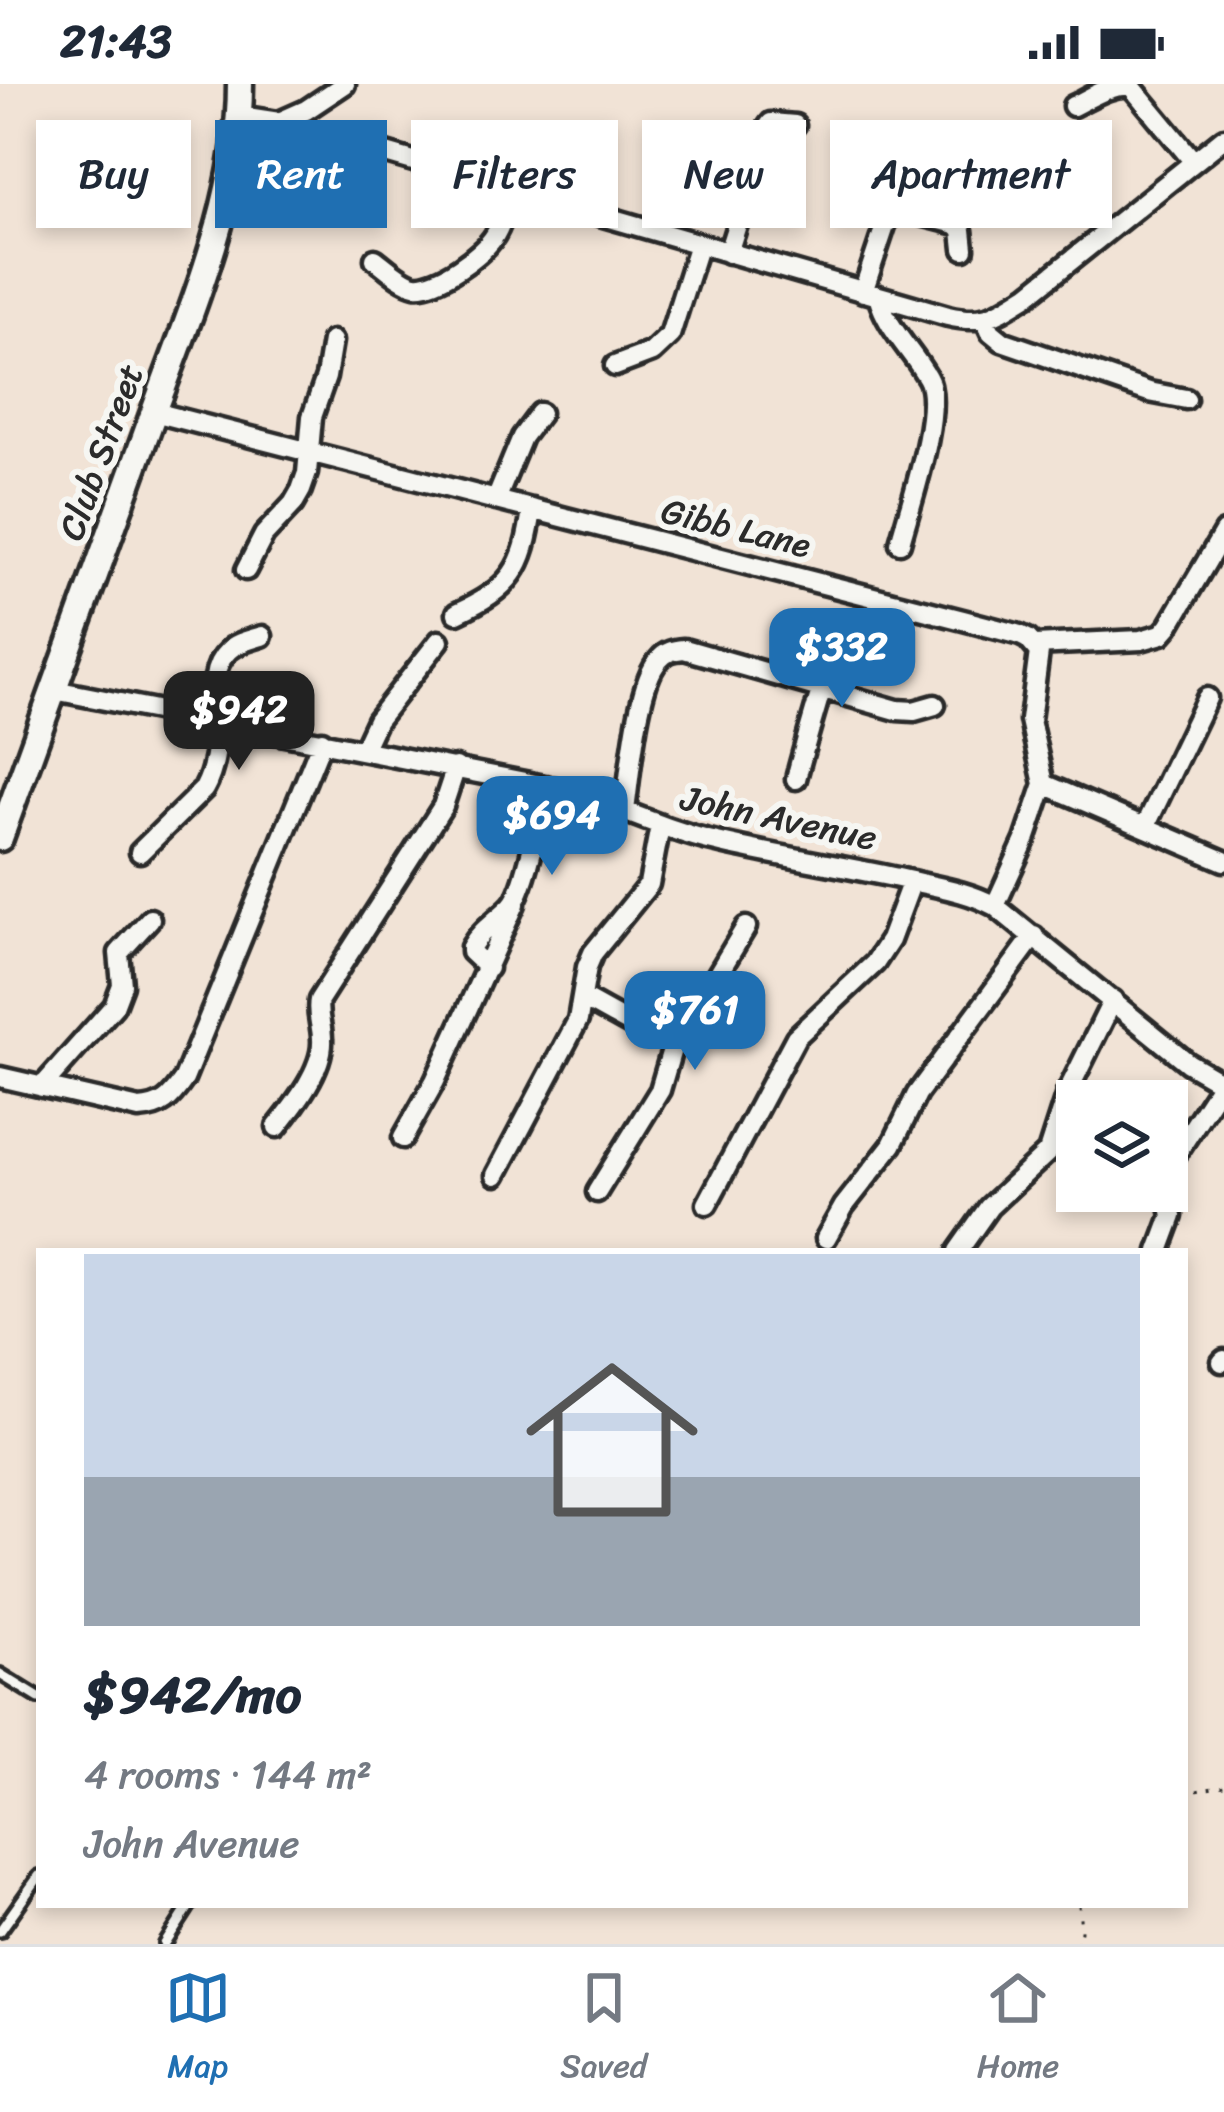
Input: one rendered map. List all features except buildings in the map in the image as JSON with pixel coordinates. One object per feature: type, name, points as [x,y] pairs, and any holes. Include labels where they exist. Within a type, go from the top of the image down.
[{"type":"main road","name":"Club Street","points":[[0,838],[217,233],[235,163],[240,84]]},
{"type":"street","points":[[284,120],[345,84]]},
{"type":"street","points":[[1073,106],[1108,88],[1131,86],[1194,162]]},
{"type":"street","points":[[240,116],[266,120]]},
{"type":"street","points":[[618,221],[964,320],[985,319],[1028,295],[1224,138]]},
{"type":"street","points":[[900,543],[934,396],[927,375],[871,294],[888,217],[897,209],[956,224],[962,230],[964,249]]},
{"type":"street","points":[[375,259],[410,284],[430,283],[476,255],[497,228]]},
{"type":"street","points":[[728,253],[736,228]]},
{"type":"street","points":[[616,366],[652,352],[670,335],[699,244]]},
{"type":"street","points":[[985,319],[1002,340],[1149,392],[1186,400]]},
{"type":"street","points":[[246,570],[264,535],[301,490],[312,417],[332,340]]},
{"type":"street","name":"Gibb Lane","points":[[154,412],[1021,635],[1035,645]]},
{"type":"street","points":[[496,500],[522,437],[540,413]]},
{"type":"street","points":[[457,613],[490,598],[512,575],[524,552],[532,509]]},
{"type":"street","points":[[995,906],[1044,784],[1030,720],[1039,659],[1035,645],[1141,640],[1162,634],[1224,532]]},
{"type":"street","points":[[796,779],[839,628]]},
{"type":"street","points":[[140,852],[204,789],[216,756],[214,682],[222,658],[238,643],[262,636]]},
{"type":"street","points":[[363,750],[377,720],[439,641]]},
{"type":"street","points":[[625,810],[646,688],[654,665],[670,651],[685,649],[897,710],[935,705]]},
{"type":"street","name":"John Avenue","points":[[54,690],[546,786],[716,842],[975,896],[1034,936],[1188,1063],[1223,1083]]},
{"type":"street","points":[[1144,827],[1207,698]]},
{"type":"street","points":[[0,1077],[139,1109],[159,1106],[172,1096],[184,1079],[322,741]]},
{"type":"street","points":[[277,1127],[300,1097],[323,1047],[319,1000],[439,814],[456,767]]},
{"type":"street","points":[[1044,784],[1224,861]]},
{"type":"street","points":[[403,1138],[488,968],[471,947],[515,904],[546,786]]},
{"type":"street","points":[[496,1175],[578,1020],[593,952],[649,884],[660,826]]},
{"type":"street","points":[[707,1204],[796,1037],[882,954],[912,881]]},
{"type":"street","points":[[42,1087],[114,1006],[122,985],[119,953],[150,919]]},
{"type":"street","points":[[597,1192],[661,1090],[675,1039],[746,927]]},
{"type":"street","points":[[826,1238],[844,1206],[892,1145],[917,1094],[1034,936]]},
{"type":"street","points":[[583,998],[639,1030],[675,1039]]},
{"type":"street","points":[[960,1248],[989,1208],[1048,1152],[1063,1102],[1113,1000]]},
{"type":"street","points":[[1188,1136],[1223,1083]]},
{"type":"street","points":[[1160,1248],[1171,1212]]},
{"type":"lane","points":[[0,1674],[36,1696]]},
{"type":"lane","points":[[0,1931],[36,1880]]},
{"type":"lane","points":[[165,1944],[188,1908]]},
{"type":"path","points":[[1188,1792],[1224,1786]]},
{"type":"path","points":[[1078,1908],[1078,1944]]}]
